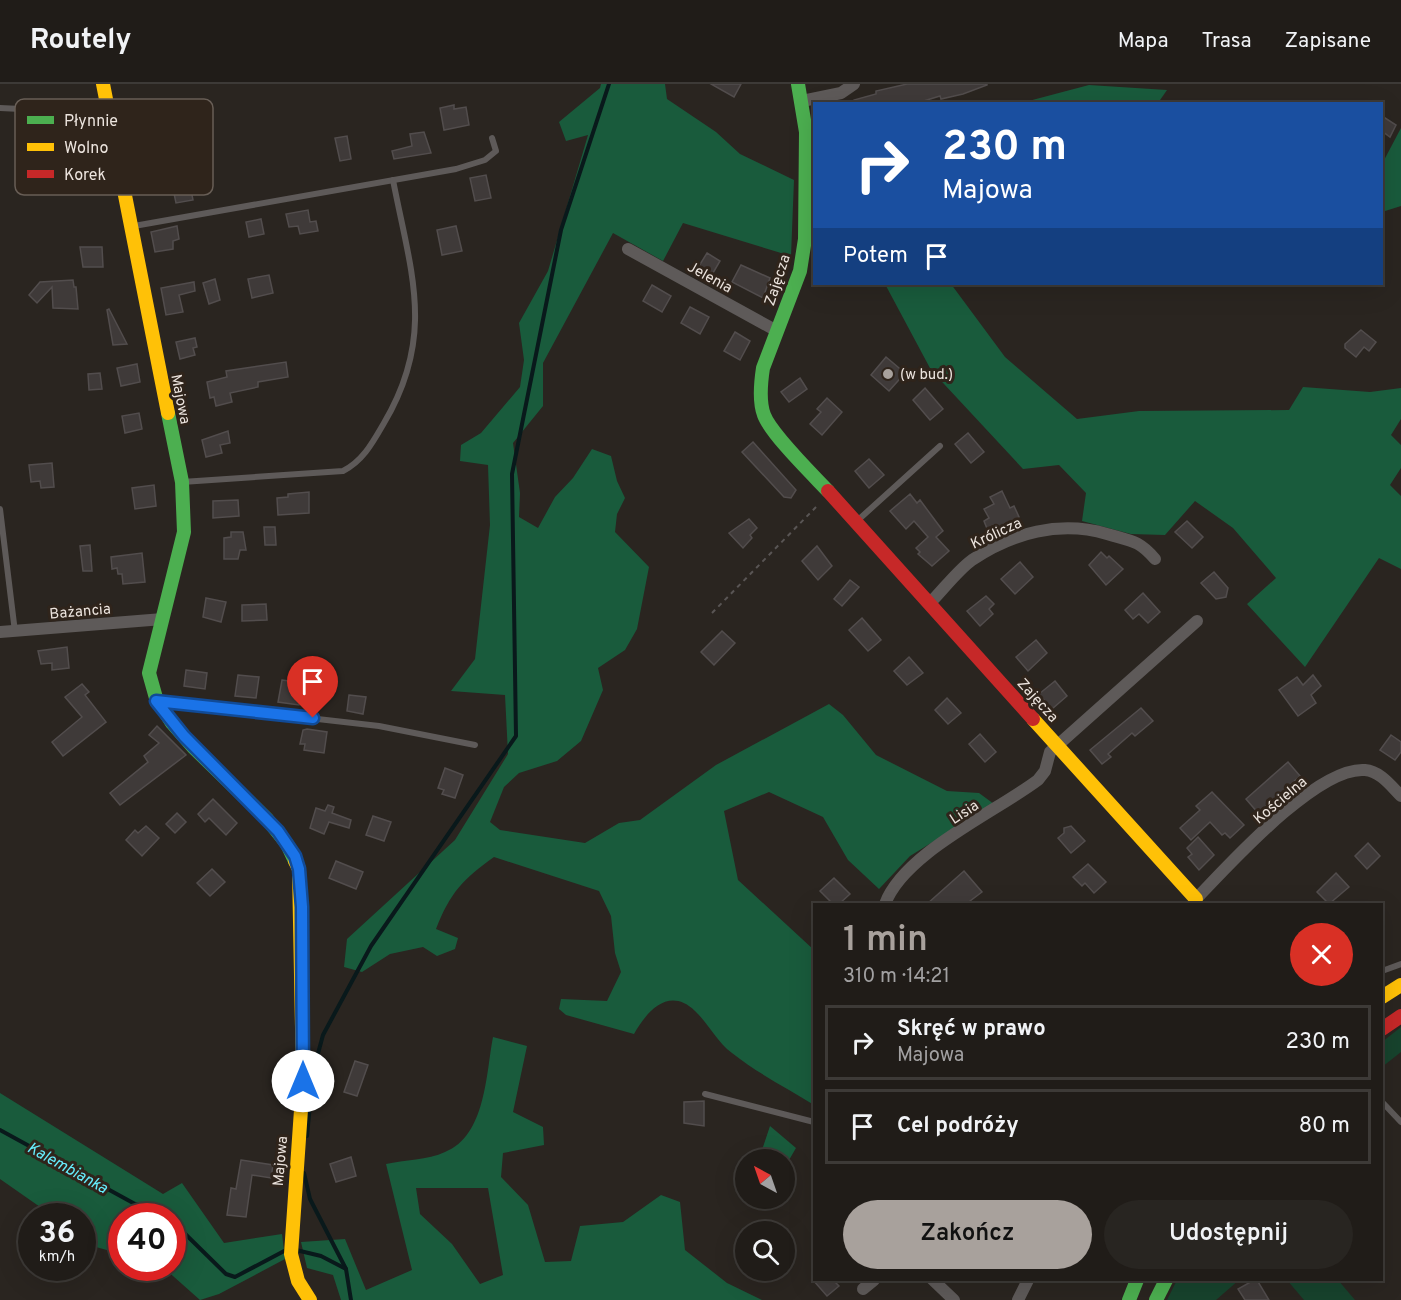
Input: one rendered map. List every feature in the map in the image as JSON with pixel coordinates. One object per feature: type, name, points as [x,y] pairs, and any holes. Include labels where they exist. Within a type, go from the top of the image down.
[{"type":"main road","name":"Majowa","points":[[103,84],[106,99]]},
{"type":"main road","name":"Zajęcza","points":[[798,84],[806,132],[805,240],[800,271],[777,331],[761,382],[764,415],[776,433],[857,520],[1195,902]]},
{"type":"main road","name":"Majowa","points":[[124,195],[182,482],[184,532],[149,673],[150,689],[156,701],[184,736],[278,831],[295,856],[299,869],[303,1081],[291,1250],[298,1281],[310,1300]]},
{"type":"main road","points":[[1383,996],[1401,985]]},
{"type":"main road","points":[[1383,1028],[1401,1016]]},
{"type":"main road","points":[[1129,1300],[1137,1281]]},
{"type":"main road","points":[[1156,1300],[1166,1281]]},
{"type":"street","points":[[802,101],[841,93],[854,84]]},
{"type":"street","name":"Jelenia","points":[[628,249],[777,331]]},
{"type":"street","name":"Królicza","points":[[930,603],[971,561],[1018,536],[1043,529],[1094,530],[1142,544],[1155,559]]},
{"type":"street","name":"Bażancia","points":[[0,632],[15,633],[163,619]]},
{"type":"street","points":[[1057,746],[1197,621]]},
{"type":"street","name":"Lisia","points":[[885,903],[890,892],[902,876],[925,856],[1038,780],[1045,771],[1050,752],[1057,746]]},
{"type":"street","name":"Kościelna","points":[[1195,902],[1278,818],[1307,794],[1333,779],[1351,772],[1367,770],[1381,777],[1401,796]]},
{"type":"street","points":[[863,1289],[873,1281]]},
{"type":"street","points":[[934,1281],[954,1300]]},
{"type":"street","points":[[1018,1300],[1028,1281]]},
{"type":"lane","points":[[0,108],[15,109]]},
{"type":"lane","points":[[130,227],[456,169],[485,160],[495,151],[492,138]]},
{"type":"lane","points":[[182,482],[343,471],[353,466],[372,444],[405,380],[417,314],[393,180]]},
{"type":"lane","points":[[857,520],[940,446]]},
{"type":"lane","points":[[0,509],[15,633]]},
{"type":"lane","points":[[156,701],[380,726],[475,745]]},
{"type":"lane","points":[[1383,971],[1401,964]]},
{"type":"lane","points":[[705,1094],[813,1122]]},
{"type":"lane","points":[[1384,1104],[1401,1122]]},
{"type":"path","points":[[712,613],[831,492]]},
{"type":"green space","points":[[601,84],[665,84],[667,99],[716,132],[740,154],[794,180],[791,256],[683,223],[663,261],[613,233],[543,363],[543,406],[513,443],[520,493],[519,517],[538,528],[555,497],[573,478],[592,449],[611,456],[617,481],[625,498],[617,514],[615,532],[649,567],[637,629],[625,650],[598,668],[603,690],[581,741],[557,761],[519,773],[504,787],[490,822],[500,830],[585,843],[619,823],[640,820],[716,765],[829,704],[843,715],[876,755],[947,791],[979,793],[994,804],[910,856],[879,889],[848,860],[823,817],[769,792],[724,811],[738,880],[813,949],[813,1104],[732,1053],[700,1016],[685,1004],[668,1001],[660,1004],[645,1017],[634,1034],[566,1015],[559,1009],[561,999],[607,1001],[621,972],[615,953],[611,916],[599,891],[494,857],[466,880],[452,896],[441,916],[436,929],[458,938],[455,949],[437,956],[423,947],[390,954],[362,972],[344,967],[347,939],[455,840],[508,754],[505,695],[451,691],[475,659],[490,525],[488,465],[460,461],[461,445],[481,433],[520,387],[524,360],[519,323],[548,271],[588,135],[566,141],[559,122],[600,88]]},
{"type":"green space","points":[[1089,85],[1167,90],[1159,102],[1025,102]]},
{"type":"green space","points":[[1401,128],[1401,206],[1383,212],[1383,162]]},
{"type":"green space","points":[[886,285],[952,285],[1005,357],[1077,419],[1139,411],[1289,410],[1303,387],[1370,392],[1401,388],[1401,419],[1391,435],[1401,445],[1401,468],[1390,485],[1401,496],[1401,569],[1379,558],[1305,667],[1247,604],[1276,578],[1233,528],[1195,501],[1165,535],[1131,534],[1082,521],[1086,493],[1059,465],[1023,469],[931,370]]},
{"type":"green space","points":[[1401,1027],[1401,1052],[1383,1066],[1383,1041]]},
{"type":"green space","points":[[493,1037],[527,1046],[513,1112],[543,1127],[544,1145],[503,1153],[501,1177],[528,1205],[545,1262],[571,1261],[580,1226],[623,1222],[661,1195],[680,1202],[685,1250],[727,1283],[762,1300],[341,1300],[333,1275],[307,1268],[301,1242],[345,1239],[366,1290],[412,1270],[386,1164],[431,1157],[459,1144],[469,1132],[482,1102]],"holes":[[[416,1188],[488,1188],[503,1275],[480,1284],[452,1244],[420,1214]]]},
{"type":"green space","points":[[0,1093],[163,1194],[182,1183],[224,1243],[282,1234],[285,1259],[219,1294],[200,1300],[179,1281],[186,1281],[186,1203],[108,1203],[108,1250],[96,1247],[96,1203],[34,1203],[0,1179]]},
{"type":"green space","points":[[770,1126],[796,1148],[795,1150],[762,1149]]},
{"type":"green space","points":[[1176,1281],[1238,1281],[1216,1300],[1167,1300]]},
{"type":"green space","points":[[1288,1281],[1339,1281],[1355,1300],[1304,1300]]},
{"type":"building","points":[[711,84],[741,84],[734,97]]},
{"type":"building","points":[[907,84],[987,84],[963,94],[941,99],[940,96],[920,102],[854,102],[854,100],[876,94],[876,91]]},
{"type":"building","points":[[454,105],[454,109],[466,107],[469,125],[444,130],[440,108]]},
{"type":"building","points":[[1383,117],[1396,125],[1390,137],[1383,132]]},
{"type":"building","points":[[424,132],[431,153],[394,159],[392,151],[412,146],[410,134]]},
{"type":"building","points":[[347,136],[351,159],[340,161],[335,138]]},
{"type":"building","points":[[486,175],[491,198],[475,201],[470,178]]},
{"type":"building","points":[[174,195],[192,195],[193,200],[176,203]]},
{"type":"building","points":[[308,210],[310,222],[316,221],[318,231],[300,234],[298,226],[289,227],[286,214]]},
{"type":"building","points":[[261,219],[264,234],[249,237],[246,222]]},
{"type":"building","points":[[177,226],[179,239],[173,241],[173,249],[155,252],[151,232]]},
{"type":"building","points":[[456,226],[462,251],[442,255],[437,230]]},
{"type":"building","points":[[80,247],[102,247],[103,267],[83,267]]},
{"type":"building","points":[[707,253],[720,261],[713,273],[699,266]]},
{"type":"building","points":[[741,265],[770,278],[763,298],[732,282]]},
{"type":"building","points":[[269,275],[273,293],[252,298],[248,279]]},
{"type":"building","points":[[215,279],[220,300],[209,304],[203,283]]},
{"type":"building","points":[[73,280],[78,309],[53,308],[52,287],[37,303],[29,295],[40,282]]},
{"type":"building","points":[[194,282],[195,291],[179,295],[183,312],[166,315],[161,288]]},
{"type":"building","points":[[652,285],[671,296],[662,312],[643,301]]},
{"type":"building","points":[[690,307],[709,317],[700,334],[681,323]]},
{"type":"building","points":[[109,309],[127,344],[113,345],[107,310]]},
{"type":"building","points":[[1361,330],[1376,342],[1369,351],[1364,347],[1356,357],[1345,348],[1345,344]]},
{"type":"building","points":[[735,332],[750,341],[740,360],[724,351]]},
{"type":"building","points":[[195,338],[197,347],[193,348],[195,355],[180,359],[176,342]]},
{"type":"building","name":"(w bud.)","points":[[886,357],[905,373],[889,391],[871,375]]},
{"type":"building","points":[[286,362],[288,377],[258,382],[258,387],[230,393],[232,402],[216,406],[214,397],[210,398],[207,382],[227,377],[226,371]]},
{"type":"building","points":[[137,364],[140,382],[121,386],[117,368]]},
{"type":"building","points":[[100,373],[102,389],[89,390],[88,374]]},
{"type":"building","points":[[800,378],[807,389],[789,402],[781,392]]},
{"type":"building","points":[[925,388],[943,409],[930,420],[913,400]]},
{"type":"building","points":[[827,398],[842,412],[822,435],[810,424],[821,412],[817,409]]},
{"type":"building","points":[[139,413],[142,429],[125,433],[122,416]]},
{"type":"building","points":[[228,431],[230,443],[220,445],[222,453],[206,457],[202,440]]},
{"type":"building","points":[[968,433],[984,452],[971,463],[955,444]]},
{"type":"building","points":[[753,442],[796,490],[791,498],[784,497],[742,452]]},
{"type":"building","points":[[869,459],[884,475],[869,488],[855,471]]},
{"type":"building","points":[[52,463],[54,487],[41,488],[40,481],[31,482],[29,465]]},
{"type":"building","points":[[154,485],[156,506],[135,509],[132,488]]},
{"type":"building","points":[[1002,491],[1010,508],[1014,506],[1019,517],[988,531],[984,521],[989,518],[984,509],[994,504],[990,497]]},
{"type":"building","points":[[309,492],[309,513],[278,515],[277,498],[288,497],[288,494]]},
{"type":"building","points":[[910,494],[917,503],[920,500],[943,531],[936,537],[949,551],[932,566],[918,554],[920,552],[916,548],[928,537],[914,521],[906,529],[890,511]]},
{"type":"building","points":[[238,500],[239,516],[213,518],[213,501]]},
{"type":"building","points":[[749,519],[757,528],[743,548],[729,533]]},
{"type":"building","points":[[1187,521],[1203,537],[1192,548],[1175,532]]},
{"type":"building","points":[[264,527],[275,527],[276,545],[265,545]]},
{"type":"building","points":[[231,532],[243,532],[246,550],[240,550],[238,559],[224,559],[224,538],[231,537]]},
{"type":"building","points":[[90,545],[92,571],[83,571],[80,546]]},
{"type":"building","points":[[817,546],[832,566],[818,580],[802,561]]},
{"type":"building","points":[[1101,552],[1123,569],[1106,585],[1089,565]]},
{"type":"building","points":[[142,553],[145,582],[123,584],[122,574],[118,574],[117,568],[112,569],[111,557]]},
{"type":"building","points":[[1020,562],[1033,577],[1015,594],[1001,579]]},
{"type":"building","points":[[1214,572],[1228,588],[1226,597],[1216,599],[1201,583]]},
{"type":"building","points":[[850,580],[859,587],[842,606],[834,599]]},
{"type":"building","points":[[1143,593],[1160,612],[1148,623],[1139,614],[1133,619],[1125,610]]},
{"type":"building","points":[[986,596],[994,604],[989,609],[993,614],[980,626],[967,611]]},
{"type":"building","points":[[206,598],[226,602],[221,622],[203,617]]},
{"type":"building","points":[[266,604],[267,620],[242,621],[242,605]]},
{"type":"building","points":[[862,618],[881,640],[868,651],[849,630]]},
{"type":"building","points":[[722,631],[735,643],[714,665],[701,652]]},
{"type":"building","points":[[1036,640],[1047,653],[1028,671],[1016,657]]},
{"type":"building","points":[[67,647],[69,668],[52,670],[52,663],[41,664],[38,651]]},
{"type":"building","points":[[909,657],[923,673],[907,685],[894,671]]},
{"type":"building","points":[[186,670],[207,673],[205,689],[184,686]]},
{"type":"building","points":[[238,675],[259,677],[256,698],[235,696]]},
{"type":"building","points":[[1313,675],[1321,686],[1311,695],[1316,703],[1298,716],[1279,690],[1297,677],[1303,685]]},
{"type":"building","points":[[282,680],[303,683],[299,705],[278,702]]},
{"type":"building","points":[[1055,681],[1067,696],[1052,709],[1039,694]]},
{"type":"building","points":[[82,684],[89,692],[85,695],[106,722],[63,756],[52,742],[82,717],[65,697]]},
{"type":"building","points":[[349,695],[366,697],[363,714],[347,711]]},
{"type":"building","points":[[947,698],[961,713],[948,724],[935,710]]},
{"type":"building","points":[[1141,708],[1153,721],[1135,736],[1132,733],[1108,754],[1111,757],[1102,764],[1090,750]]},
{"type":"building","points":[[157,726],[186,755],[120,805],[110,793],[148,762],[144,756],[159,743],[149,735]]},
{"type":"building","points":[[303,730],[327,732],[324,753],[304,750],[305,744],[300,744]]},
{"type":"building","points":[[980,734],[996,752],[985,762],[969,744]]},
{"type":"building","points":[[1391,735],[1401,742],[1401,752],[1395,760],[1380,750]]},
{"type":"building","points":[[1288,762],[1300,776],[1258,813],[1246,799]]},
{"type":"building","points":[[445,768],[463,775],[455,798],[442,794],[444,790],[438,788]]},
{"type":"building","points":[[1212,792],[1244,825],[1230,838],[1225,833],[1222,835],[1210,822],[1191,840],[1180,828],[1200,810],[1196,806]]},
{"type":"building","points":[[213,799],[237,823],[226,835],[209,818],[205,822],[198,814]]},
{"type":"building","points":[[328,805],[334,807],[332,813],[351,820],[349,828],[329,822],[324,834],[310,828],[316,808],[325,811]]},
{"type":"building","points":[[177,813],[186,822],[175,833],[166,824]]},
{"type":"building","points":[[373,816],[391,822],[384,841],[366,835]]},
{"type":"building","points":[[146,826],[159,838],[142,856],[126,840],[135,830],[138,833]]},
{"type":"building","points":[[1071,826],[1085,841],[1071,853],[1058,838],[1064,833],[1064,828]]},
{"type":"building","points":[[1198,837],[1214,855],[1199,870],[1188,857],[1192,854],[1187,848]]},
{"type":"building","points":[[1368,843],[1380,856],[1367,869],[1355,856]]},
{"type":"building","points":[[336,861],[363,872],[356,889],[329,878]]},
{"type":"building","points":[[1088,864],[1106,882],[1094,893],[1085,883],[1082,886],[1073,877]]},
{"type":"building","points":[[212,869],[225,882],[210,896],[197,883]]},
{"type":"building","points":[[964,871],[982,892],[967,903],[928,903]]},
{"type":"building","points":[[1336,873],[1349,887],[1330,903],[1317,892]]},
{"type":"building","points":[[834,878],[850,894],[840,903],[832,903],[820,891]]},
{"type":"building","points":[[355,1061],[368,1065],[357,1096],[344,1092]]},
{"type":"building","points":[[704,1101],[704,1126],[684,1123],[684,1102]]},
{"type":"building","points":[[351,1157],[356,1176],[336,1182],[330,1164]]},
{"type":"building","points":[[241,1160],[273,1165],[271,1178],[252,1175],[246,1217],[227,1215],[231,1188],[236,1189]]},
{"type":"building","points":[[814,1281],[834,1281],[839,1286],[827,1296]]},
{"type":"building","points":[[1252,1281],[1258,1281],[1269,1300],[1245,1300],[1238,1289]]},
{"type":"waterway","points":[[307,1136],[313,1072],[323,1035],[371,946],[516,736],[512,474],[561,230],[609,84]]},
{"type":"waterway","name":"Kalembianka","points":[[0,1130],[133,1203]]},
{"type":"waterway","points":[[304,1173],[310,1199],[346,1269]]},
{"type":"waterway","name":"Kalembianka","points":[[186,1235],[226,1274],[235,1277],[286,1250]]},
{"type":"waterway","name":"Kalembianka","points":[[296,1250],[321,1256],[346,1269],[351,1300]]},
{"type":"traffic: fast","points":[[798,84],[806,132],[805,239],[800,271],[763,368],[761,398],[762,410],[768,423],[828,491]]},
{"type":"traffic: fast","points":[[168,413],[182,482],[184,532],[149,673],[156,698],[172,723],[193,747],[267,819],[287,844],[295,861]]},
{"type":"traffic: fast","points":[[1129,1300],[1137,1281]]},
{"type":"traffic: fast","points":[[1156,1300],[1166,1281]]},
{"type":"traffic: slow","points":[[103,84],[106,99]]},
{"type":"traffic: slow","points":[[125,195],[168,413]]},
{"type":"traffic: slow","points":[[1033,719],[1196,899]]},
{"type":"traffic: slow","points":[[295,861],[299,869],[303,1081],[291,1254],[298,1281],[310,1300]]},
{"type":"traffic: slow","points":[[1383,996],[1401,985]]},
{"type":"traffic: jam","points":[[828,491],[1033,719]]},
{"type":"traffic: jam","points":[[1383,1028],[1401,1016]]},
{"type":"place","name":"(w bud.)","points":[[888,374]]},
{"type":"route","points":[[303,1081],[302,907],[299,869],[295,856],[278,831],[184,736],[156,701],[313,718]]}]
